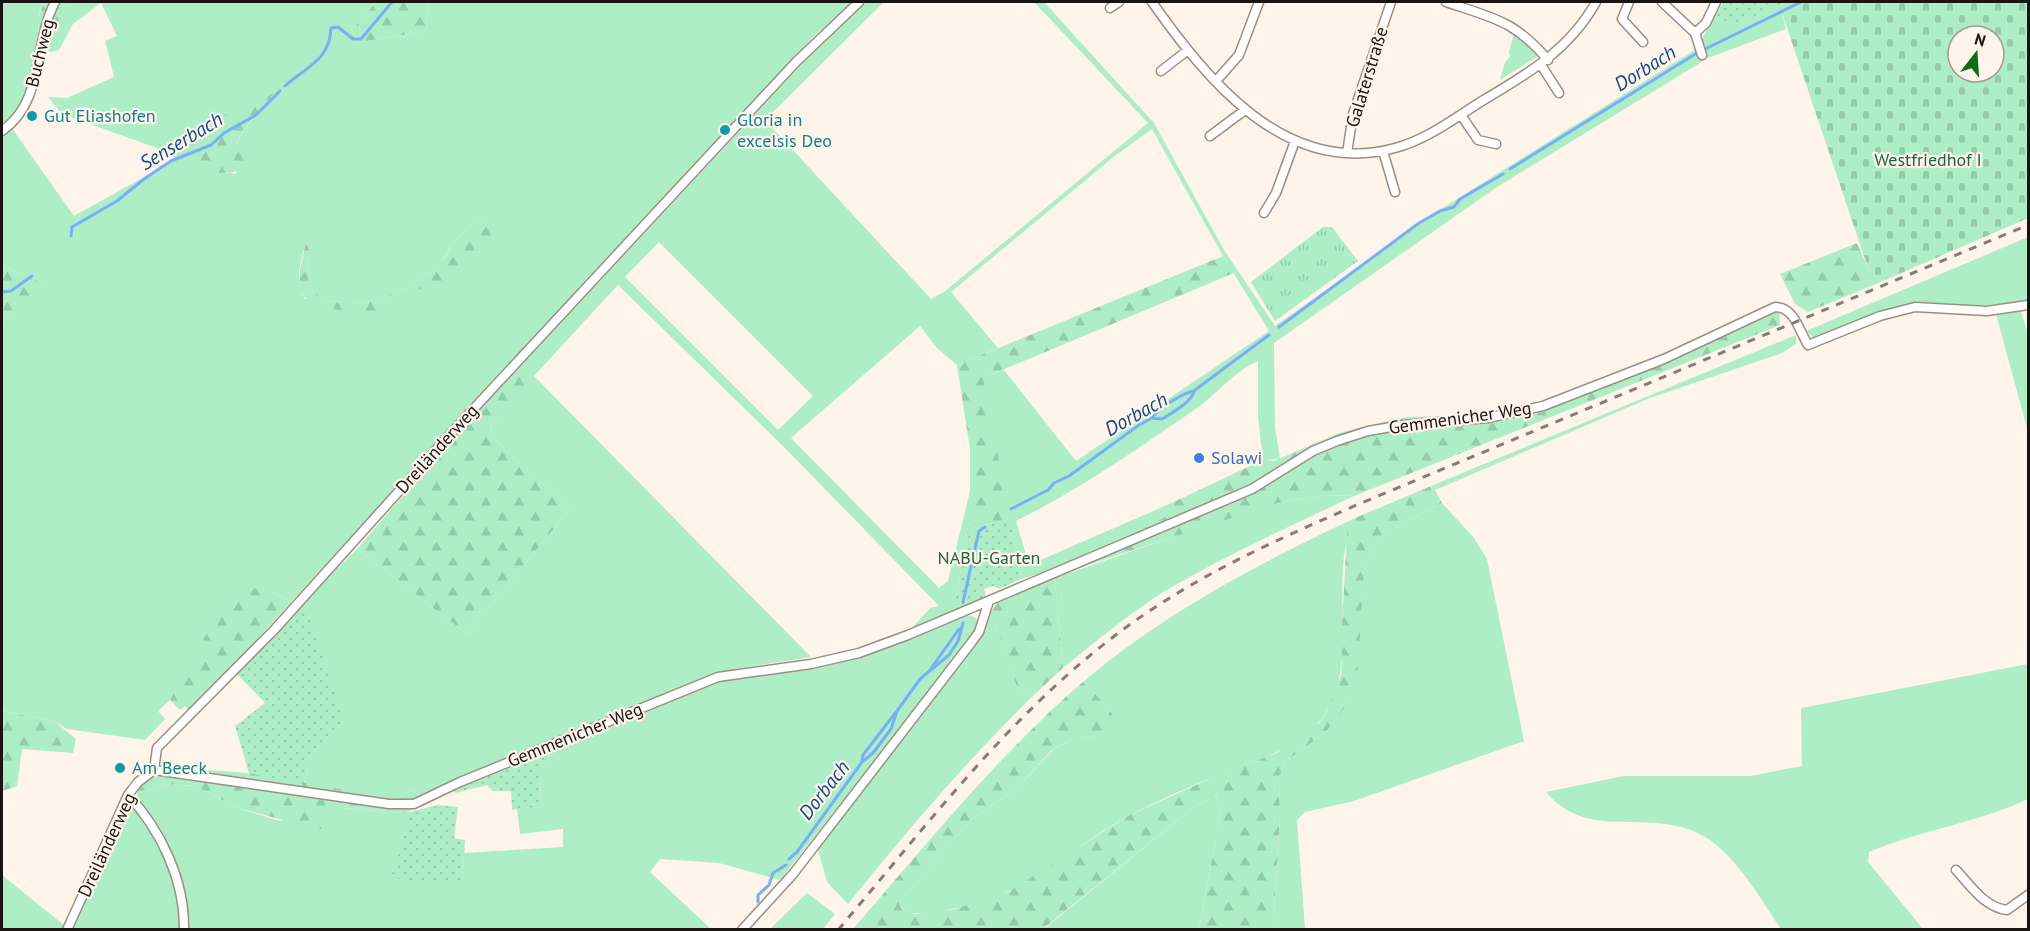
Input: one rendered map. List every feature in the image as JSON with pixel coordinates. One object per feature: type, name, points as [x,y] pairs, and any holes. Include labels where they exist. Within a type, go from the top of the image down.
[{"type":"street","name":"Buchweg","points":[[2,131],[27,103],[55,2]]},
{"type":"street","name":"Dreiländerweg","points":[[68,930],[128,795],[138,782],[154,770],[158,748],[274,630],[454,430],[795,62],[859,2]]},
{"type":"street","points":[[1110,8],[1119,2]]},
{"type":"street","points":[[1152,2],[1188,51],[1245,110],[1279,134],[1295,141],[1326,152],[1347,153],[1383,151],[1422,137],[1461,115],[1544,62],[1564,46],[1586,21],[1596,2]]},
{"type":"street","points":[[1216,81],[1239,55],[1259,2]]},
{"type":"street","name":"Galaterstraße","points":[[1347,153],[1353,114],[1391,2]]},
{"type":"street","points":[[1446,2],[1515,27],[1532,41],[1559,93]]},
{"type":"street","points":[[1629,2],[1622,19],[1643,42]]},
{"type":"street","points":[[1662,2],[1695,33],[1702,55]]},
{"type":"street","points":[[1695,33],[1706,23],[1716,2]]},
{"type":"street","points":[[1161,71],[1188,51]]},
{"type":"street","points":[[1210,136],[1245,110]]},
{"type":"street","points":[[1461,115],[1477,143],[1496,144]]},
{"type":"street","points":[[1264,213],[1276,193],[1295,141]]},
{"type":"street","points":[[1383,151],[1395,192]]},
{"type":"street","name":"Gemmenicher Weg","points":[[154,770],[389,804],[414,804],[460,782],[718,677],[811,664],[859,653],[989,602],[1171,521],[1252,489],[1313,451],[1368,431],[1403,425],[1498,416],[1543,406],[1664,359],[1775,306],[1783,307],[1792,314],[1808,345],[1880,316],[1915,307],[1987,310],[2028,305]]},
{"type":"street","points":[[742,930],[793,874],[971,643],[979,632],[989,602]]},
{"type":"street","points":[[128,795],[150,824],[169,858],[181,897],[184,930]]},
{"type":"street","points":[[1956,870],[1986,903],[1996,909],[2007,910],[2028,895]]},
{"type":"green space","points":[[2,2],[44,2],[40,9],[36,57],[29,90],[14,117],[2,128]]},
{"type":"green space","points":[[44,2],[69,2],[43,48],[39,25]]},
{"type":"green space","points":[[69,2],[376,2],[352,30],[356,43],[426,31],[428,2],[855,2],[816,34],[777,75],[291,602],[269,590],[187,670],[170,700],[158,711],[165,719],[145,740],[67,729],[54,721],[2,711],[2,322],[51,290],[47,284],[2,266],[2,134],[11,127],[74,216],[178,158],[208,169],[236,174],[238,140],[273,95],[154,147],[62,114],[48,97],[67,98],[114,77],[105,41],[117,36],[101,3],[73,24],[59,50],[51,52],[43,48]],"holes":[[[484,216],[439,290],[429,280],[373,312],[305,299],[299,277],[307,239],[308,287],[318,295],[334,302],[366,302],[391,295],[424,276],[446,256],[456,239]]]},
{"type":"green space","points":[[376,2],[428,2],[426,31],[356,43],[352,30]]},
{"type":"green space","points":[[866,2],[884,2],[765,120],[931,299],[944,292],[1148,123],[1034,2],[1044,2],[1154,123],[1224,250],[1275,326],[1430,216],[1696,49],[1713,19],[1740,24],[1787,2],[1808,2],[1782,13],[1786,29],[1708,58],[1497,187],[1274,343],[1275,427],[1280,459],[1263,460],[1258,416],[1258,361],[1236,375],[1200,406],[1133,452],[1064,495],[1016,521],[1029,565],[1167,505],[1169,516],[1051,570],[1021,579],[982,378],[1004,370],[1076,461],[1269,331],[1223,256],[1152,129],[1116,155],[951,292],[998,348],[957,365],[937,348],[920,326],[791,438],[939,588],[948,581],[970,491],[975,491],[978,496],[970,515],[954,611],[911,629],[930,608],[939,606],[783,446],[618,285],[534,376],[811,657],[717,672],[421,796],[418,791],[412,790],[395,799],[304,784],[311,754],[340,724],[303,602],[357,549],[467,634],[570,509],[490,435],[491,426],[533,376],[522,365],[830,34]],"holes":[[[659,242],[813,396],[778,430],[625,277]]]},
{"type":"green space","points":[[1723,2],[1787,2],[1740,24],[1713,19]]},
{"type":"green space","name":"Westfriedhof I","points":[[1808,2],[2028,2],[2028,218],[1883,281],[1868,268],[1782,13]]},
{"type":"green space","points":[[1514,34],[1528,43],[1538,56],[1500,80],[1505,62],[1510,57],[1509,51]]},
{"type":"green space","points":[[274,93],[236,144],[245,152],[245,168],[235,172],[211,171],[154,147]]},
{"type":"green space","points":[[484,216],[499,227],[491,243],[439,290],[429,281],[424,287],[373,312],[314,308],[299,290],[300,270],[307,237],[308,287],[318,295],[334,302],[366,302],[391,295],[424,276],[445,257],[456,239]]},
{"type":"green space","points":[[1323,227],[1332,227],[1358,261],[1275,321],[1251,282]]},
{"type":"green space","points":[[2028,237],[2028,301],[1979,306],[1922,302],[1889,309],[1825,336],[1814,338],[1806,331]]},
{"type":"green space","points":[[1857,243],[1868,268],[1883,281],[1808,312],[1795,304],[1780,274]]},
{"type":"green space","points":[[1223,256],[1234,273],[983,378],[1010,519],[985,525],[966,538],[970,514],[978,496],[975,492],[970,491],[970,449],[957,365]]},
{"type":"green space","points":[[2,266],[47,284],[52,290],[2,322]]},
{"type":"green space","points":[[1779,301],[1780,325],[1354,496],[1323,495],[1278,503],[1084,566],[1081,557],[1168,516],[1167,505],[1263,460],[1274,461],[1339,433],[1408,417],[1484,415],[1516,410],[1549,400],[1655,358]]},
{"type":"green space","points":[[2021,311],[2028,334],[2028,432],[1996,314]]},
{"type":"green space","points":[[1796,335],[1796,344],[1782,353],[1650,398],[1435,490],[1436,484]]},
{"type":"green space","points":[[522,365],[534,376],[491,426],[490,435],[570,509],[467,634],[357,549],[457,433]]},
{"type":"green space","points":[[1436,484],[1435,490],[1442,503],[1384,534],[1371,546],[1364,571],[1357,681],[1347,705],[1325,733],[1286,761],[1279,777],[1280,815],[1273,929],[1199,929],[1220,816],[1216,796],[1195,806],[1043,929],[853,929],[993,769],[1084,681],[1112,713],[1114,723],[1109,730],[1097,737],[1075,738],[1052,750],[1016,789],[969,821],[899,903],[902,909],[915,914],[955,909],[1008,892],[1128,816],[1220,774],[1277,753],[1319,723],[1327,711],[1342,672],[1347,532],[1355,518]]},
{"type":"green space","points":[[1323,495],[1354,496],[1235,553],[1165,591],[1126,618],[1063,668],[1055,578],[1213,523],[1278,503]]},
{"type":"green space","points":[[1442,503],[1474,538],[1487,559],[1524,741],[1354,801],[1305,812],[1297,820],[1305,929],[1273,930],[1280,815],[1279,777],[1282,769],[1286,761],[1325,733],[1347,705],[1356,681],[1364,571],[1371,546],[1384,534]]},
{"type":"green space","points":[[1355,518],[1347,540],[1343,564],[1343,641],[1336,690],[1326,712],[1305,736],[1278,752],[1184,789],[1128,816],[1039,874],[1000,895],[973,904],[935,912],[915,913],[902,907],[899,903],[969,821],[1016,789],[1053,750],[1075,738],[1097,737],[1112,713],[1084,681],[1115,656],[1180,611],[1283,553]]},
{"type":"green space","name":"NABU-Garten","points":[[1010,519],[1021,579],[999,589],[994,586],[984,589],[986,597],[954,611],[966,538],[985,525]]},
{"type":"green space","points":[[1055,578],[1063,668],[1035,694],[1017,687],[999,633],[989,616],[997,603]]},
{"type":"green space","points":[[243,587],[269,590],[291,602],[191,712],[185,706],[180,710],[170,700],[204,638]]},
{"type":"green space","points":[[303,602],[342,710],[340,724],[311,754],[304,784],[249,773],[235,726],[265,703],[236,673]]},
{"type":"green space","points":[[966,615],[975,617],[977,621],[976,629],[966,645],[780,880],[719,863],[660,859],[650,872],[711,929],[187,929],[175,876],[165,845],[137,798],[137,794],[164,784],[195,786],[238,808],[279,821],[340,808],[405,813],[462,885],[464,853],[563,847],[563,829],[520,834],[517,809],[540,806],[541,772],[552,750],[719,681],[832,663],[895,644]]},
{"type":"green space","points":[[989,616],[999,633],[1017,687],[1035,694],[938,796],[848,904],[827,882],[817,847],[981,636]]},
{"type":"green space","points":[[2028,664],[2028,799],[1989,814],[1869,852],[1868,862],[1923,929],[1781,929],[1737,866],[1705,837],[1685,828],[1664,824],[1601,821],[1582,816],[1563,808],[1546,792],[1624,776],[1750,776],[1802,766],[1801,708]]},
{"type":"green space","points":[[2,711],[54,721],[76,739],[73,753],[22,749],[17,786],[2,791]]},
{"type":"green space","points":[[552,750],[541,772],[540,806],[512,810],[511,791],[493,791],[487,785],[455,793],[454,790]]},
{"type":"green space","points":[[189,771],[249,773],[246,780]]},
{"type":"green space","points":[[249,773],[395,799],[412,790],[418,791],[421,796],[414,809],[405,813],[340,808],[320,830],[238,808],[195,786],[164,784],[137,794],[145,782],[158,776],[182,776],[244,787]]},
{"type":"green space","points":[[1216,796],[1220,816],[1199,929],[1043,930],[1195,806]]},
{"type":"green space","points":[[127,804],[144,818],[166,860],[176,887],[181,929],[73,930]]},
{"type":"green space","points":[[438,805],[458,807],[454,838],[465,840],[462,885],[391,878],[409,821],[405,813]]},
{"type":"green space","points":[[2,875],[65,926],[63,929],[2,929]]},
{"type":"green space","points":[[807,893],[835,914],[823,929],[770,929]]},
{"type":"waterway","name":"Senserbach","points":[[285,86],[322,55],[330,39],[331,28],[338,27],[353,39],[361,39],[392,2]]},
{"type":"waterway","name":"Dorbach","points":[[1510,169],[1697,53],[1801,2]]},
{"type":"waterway","name":"Senserbach","points":[[71,236],[72,227],[117,201],[171,161],[211,145],[224,133],[256,115],[280,91]]},
{"type":"waterway","name":"Dorbach","points":[[1279,327],[1419,223],[1440,211],[1454,207],[1460,199],[1503,174]]},
{"type":"waterway","name":"Senserbach","points":[[2,292],[11,291],[32,276]]},
{"type":"waterway","name":"Dorbach","points":[[1011,509],[1048,490],[1054,483],[1069,476],[1139,425],[1152,418],[1162,419],[1176,410],[1190,399],[1195,390],[1269,335]]},
{"type":"waterway","points":[[1152,418],[1171,402],[1194,391]]},
{"type":"waterway","name":"Dorbach","points":[[963,602],[979,531],[985,527]]},
{"type":"waterway","name":"Dorbach","points":[[789,859],[797,852],[862,762],[873,753],[891,729],[897,711],[920,679],[949,655],[958,641],[963,623]]},
{"type":"waterway","points":[[930,670],[959,629]]},
{"type":"waterway","points":[[862,762],[863,755],[896,712]]},
{"type":"waterway","name":"Dorbach","points":[[758,902],[758,895],[769,885],[773,873],[786,865]]},
{"type":"railway","points":[[838,930],[966,778],[1034,706],[1108,641],[1137,619],[1198,581],[1261,548],[1359,504],[2028,225]]},
{"type":"place","name":"Gut Eliashofen","points":[[32,116]]},
{"type":"place","name":"Gloria in excelsis Deo","points":[[725,130]]},
{"type":"place","name":"Solawi","points":[[1199,458]]},
{"type":"place","name":"Am Beeck","points":[[120,768]]}]
